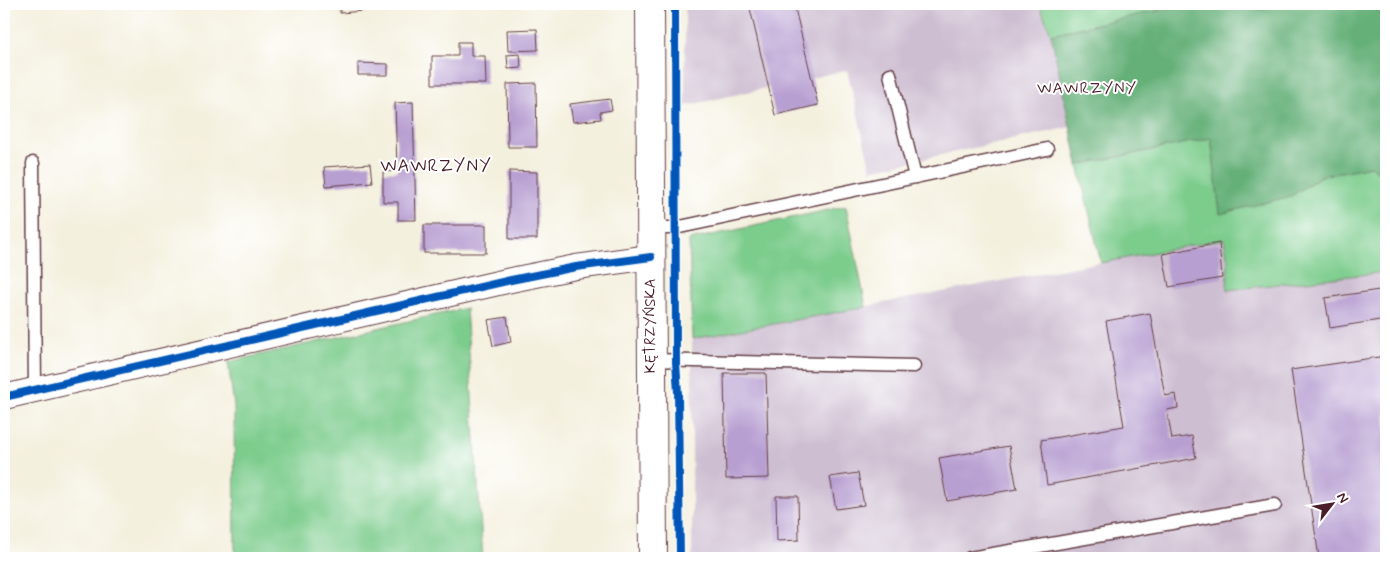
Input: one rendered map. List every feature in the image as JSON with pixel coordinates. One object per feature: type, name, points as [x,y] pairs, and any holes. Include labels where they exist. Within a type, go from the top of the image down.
[{"type":"main road","name":"KĘTRZYŃSKA","points":[[650,4],[653,558]]},
{"type":"street","points":[[4,397],[511,280],[576,267],[650,257]]},
{"type":"lane","points":[[890,74],[915,177]]},
{"type":"lane","points":[[650,228],[675,228],[1047,149]]},
{"type":"lane","points":[[33,163],[35,390]]},
{"type":"lane","points":[[651,360],[914,366]]},
{"type":"lane","points":[[970,558],[1275,505]]},
{"type":"shaded area","points":[[685,4],[1039,4],[1051,34],[1071,127],[871,170],[847,70],[685,106]]},
{"type":"shaded area","points":[[1224,239],[1228,261],[1227,290],[1386,272],[1386,558],[692,558],[692,339]]},
{"type":"green space","points":[[1039,4],[1188,4],[1051,34]]},
{"type":"green space","points":[[1188,4],[1386,4],[1386,178],[1371,166],[1321,176],[1291,196],[1220,214],[1211,138],[1078,165],[1051,34]]},
{"type":"green space","points":[[1211,138],[1220,213],[1291,196],[1321,176],[1371,166],[1386,178],[1386,272],[1227,290],[1228,261],[1224,239],[1101,263],[1078,165]]},
{"type":"green space","points":[[846,206],[866,307],[692,339],[689,240]]},
{"type":"green space","points":[[466,308],[483,558],[235,558],[234,406],[228,362]]},
{"type":"building","points":[[340,4],[363,4],[363,11],[340,13]]},
{"type":"building","points":[[749,4],[794,4],[818,105],[775,115]]},
{"type":"building","points":[[537,29],[538,50],[508,51],[507,30]]},
{"type":"building","points":[[458,42],[471,42],[471,56],[485,56],[486,84],[432,84],[432,56],[458,56]]},
{"type":"building","points":[[520,54],[521,68],[508,69],[507,55]]},
{"type":"building","points":[[358,63],[388,64],[388,75],[358,75]]},
{"type":"building","points":[[536,83],[537,147],[508,147],[507,84]]},
{"type":"building","points":[[610,99],[612,110],[600,112],[601,119],[573,122],[570,104]]},
{"type":"building","points":[[413,102],[416,220],[398,220],[398,202],[383,202],[383,172],[397,171],[395,103]]},
{"type":"building","points":[[370,164],[372,182],[326,186],[324,167]]},
{"type":"building","points":[[509,171],[537,172],[537,239],[509,239]]},
{"type":"building","points":[[424,225],[486,225],[486,253],[424,253]]},
{"type":"building","points":[[1219,243],[1222,278],[1169,287],[1163,254]]},
{"type":"building","points":[[1386,289],[1386,319],[1330,328],[1325,298]]},
{"type":"building","points":[[1150,313],[1165,396],[1176,394],[1178,408],[1167,410],[1172,439],[1192,436],[1196,458],[1047,485],[1041,440],[1124,426],[1106,321]]},
{"type":"building","points":[[507,317],[511,342],[493,346],[488,320]]},
{"type":"building","points":[[1386,356],[1386,558],[1319,558],[1291,370]]},
{"type":"building","points":[[724,373],[766,373],[769,478],[726,479]]},
{"type":"building","points":[[1009,446],[1017,489],[947,501],[939,458]]},
{"type":"building","points":[[858,473],[864,505],[836,509],[830,477]]},
{"type":"building","points":[[776,496],[798,496],[799,540],[777,541]]},
{"type":"cycle path","points":[[675,4],[676,362],[680,558]]},
{"type":"cycle path","points":[[4,397],[511,280],[576,267],[651,257]]},
{"type":"district","name":"WAWRZYNY","points":[[1087,88]]},
{"type":"district","name":"WAWRZYNY","points":[[436,166]]}]
